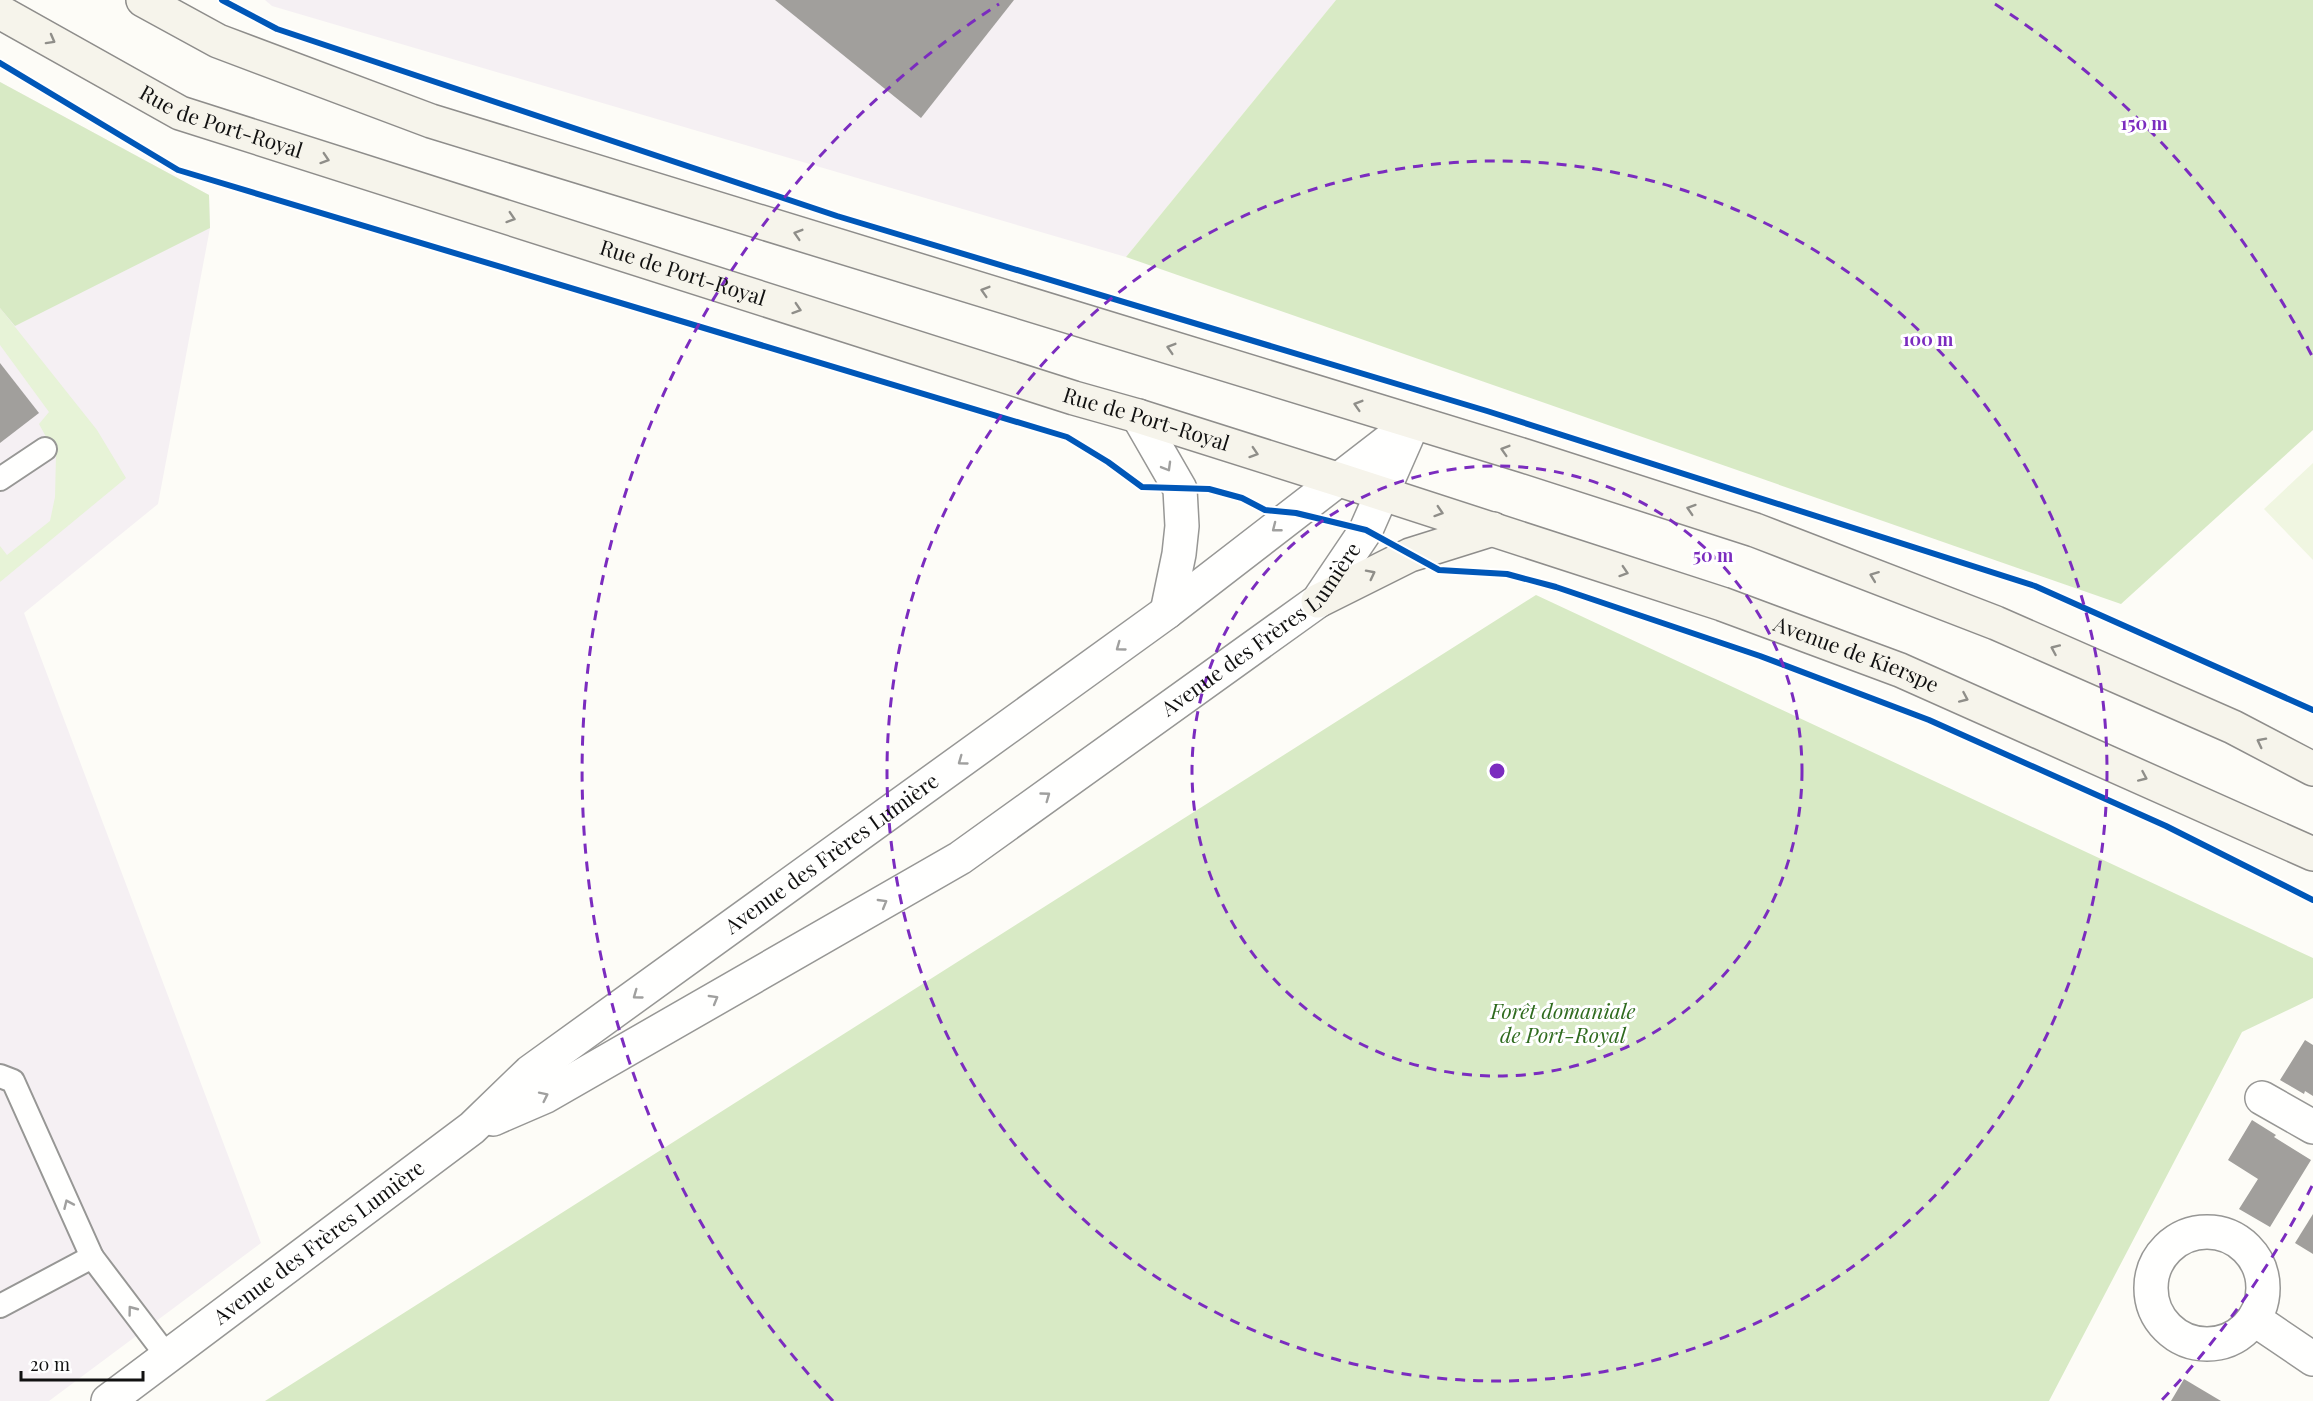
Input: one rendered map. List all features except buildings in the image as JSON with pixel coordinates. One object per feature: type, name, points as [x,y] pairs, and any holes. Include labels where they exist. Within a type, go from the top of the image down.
[{"type":"main road","points":[[143,0],[218,41],[431,122],[1413,422],[1755,530],[1996,623],[2233,727],[2313,769]]},
{"type":"main road","name":"Rue de Port-Royal","points":[[0,12],[180,113],[1383,494]]},
{"type":"main road","name":"Avenue de Kierspe","points":[[1383,494],[1722,604],[1900,670],[2313,854]]},
{"type":"main road","points":[[1318,601],[1410,555],[1493,529]]},
{"type":"street","points":[[1138,416],[1180,489],[1182,526],[1167,612]]},
{"type":"street","name":"Avenue des Frères Lumière","points":[[108,1401],[472,1128],[530,1072],[1167,612],[1413,422]]},
{"type":"street","name":"Avenue des Frères Lumière","points":[[472,1128],[546,1096],[960,858],[1318,601],[1366,530],[1413,422]]},
{"type":"street","points":[[2262,1098],[2313,1127]]},
{"type":"street","points":[[2254,1319],[2313,1359]]},
{"type":"lane","points":[[0,479],[45,449]]},
{"type":"lane","points":[[0,1076],[13,1081],[92,1257],[167,1356]]},
{"type":"lane","points":[[0,1306],[92,1257]]},
{"type":"shaded area","points":[[265,0],[1336,0],[1126,257],[272,6]]},
{"type":"shaded area","points":[[0,82],[209,195],[210,228],[158,504],[24,613],[261,1243],[49,1401],[0,1401]]},
{"type":"green space","points":[[1336,0],[2313,0],[2313,430],[2121,604],[1126,257]]},
{"type":"green space","points":[[0,82],[209,195],[210,228],[15,326],[0,308]]},
{"type":"green space","points":[[0,308],[97,430],[126,478],[0,582],[0,546],[7,555],[50,521],[55,497],[56,455],[39,424],[49,412],[0,345]]},
{"type":"green space","points":[[2313,463],[2313,560],[2264,509]]},
{"type":"green space","name":"Forêt domaniale de Port-Royal","points":[[1536,595],[2313,958],[2313,998],[2242,1032],[2049,1401],[265,1401]]},
{"type":"cycle path","points":[[222,0],[277,29],[837,216],[1487,411],[2035,586],[2313,710]]},
{"type":"cycle path","points":[[0,63],[178,170],[1067,437],[1108,462],[1142,487],[1209,489],[1242,498],[1265,510],[1296,513],[1366,530],[1439,570],[1507,574],[1556,587],[1760,656],[1929,720],[2166,826],[2313,900]]}]
